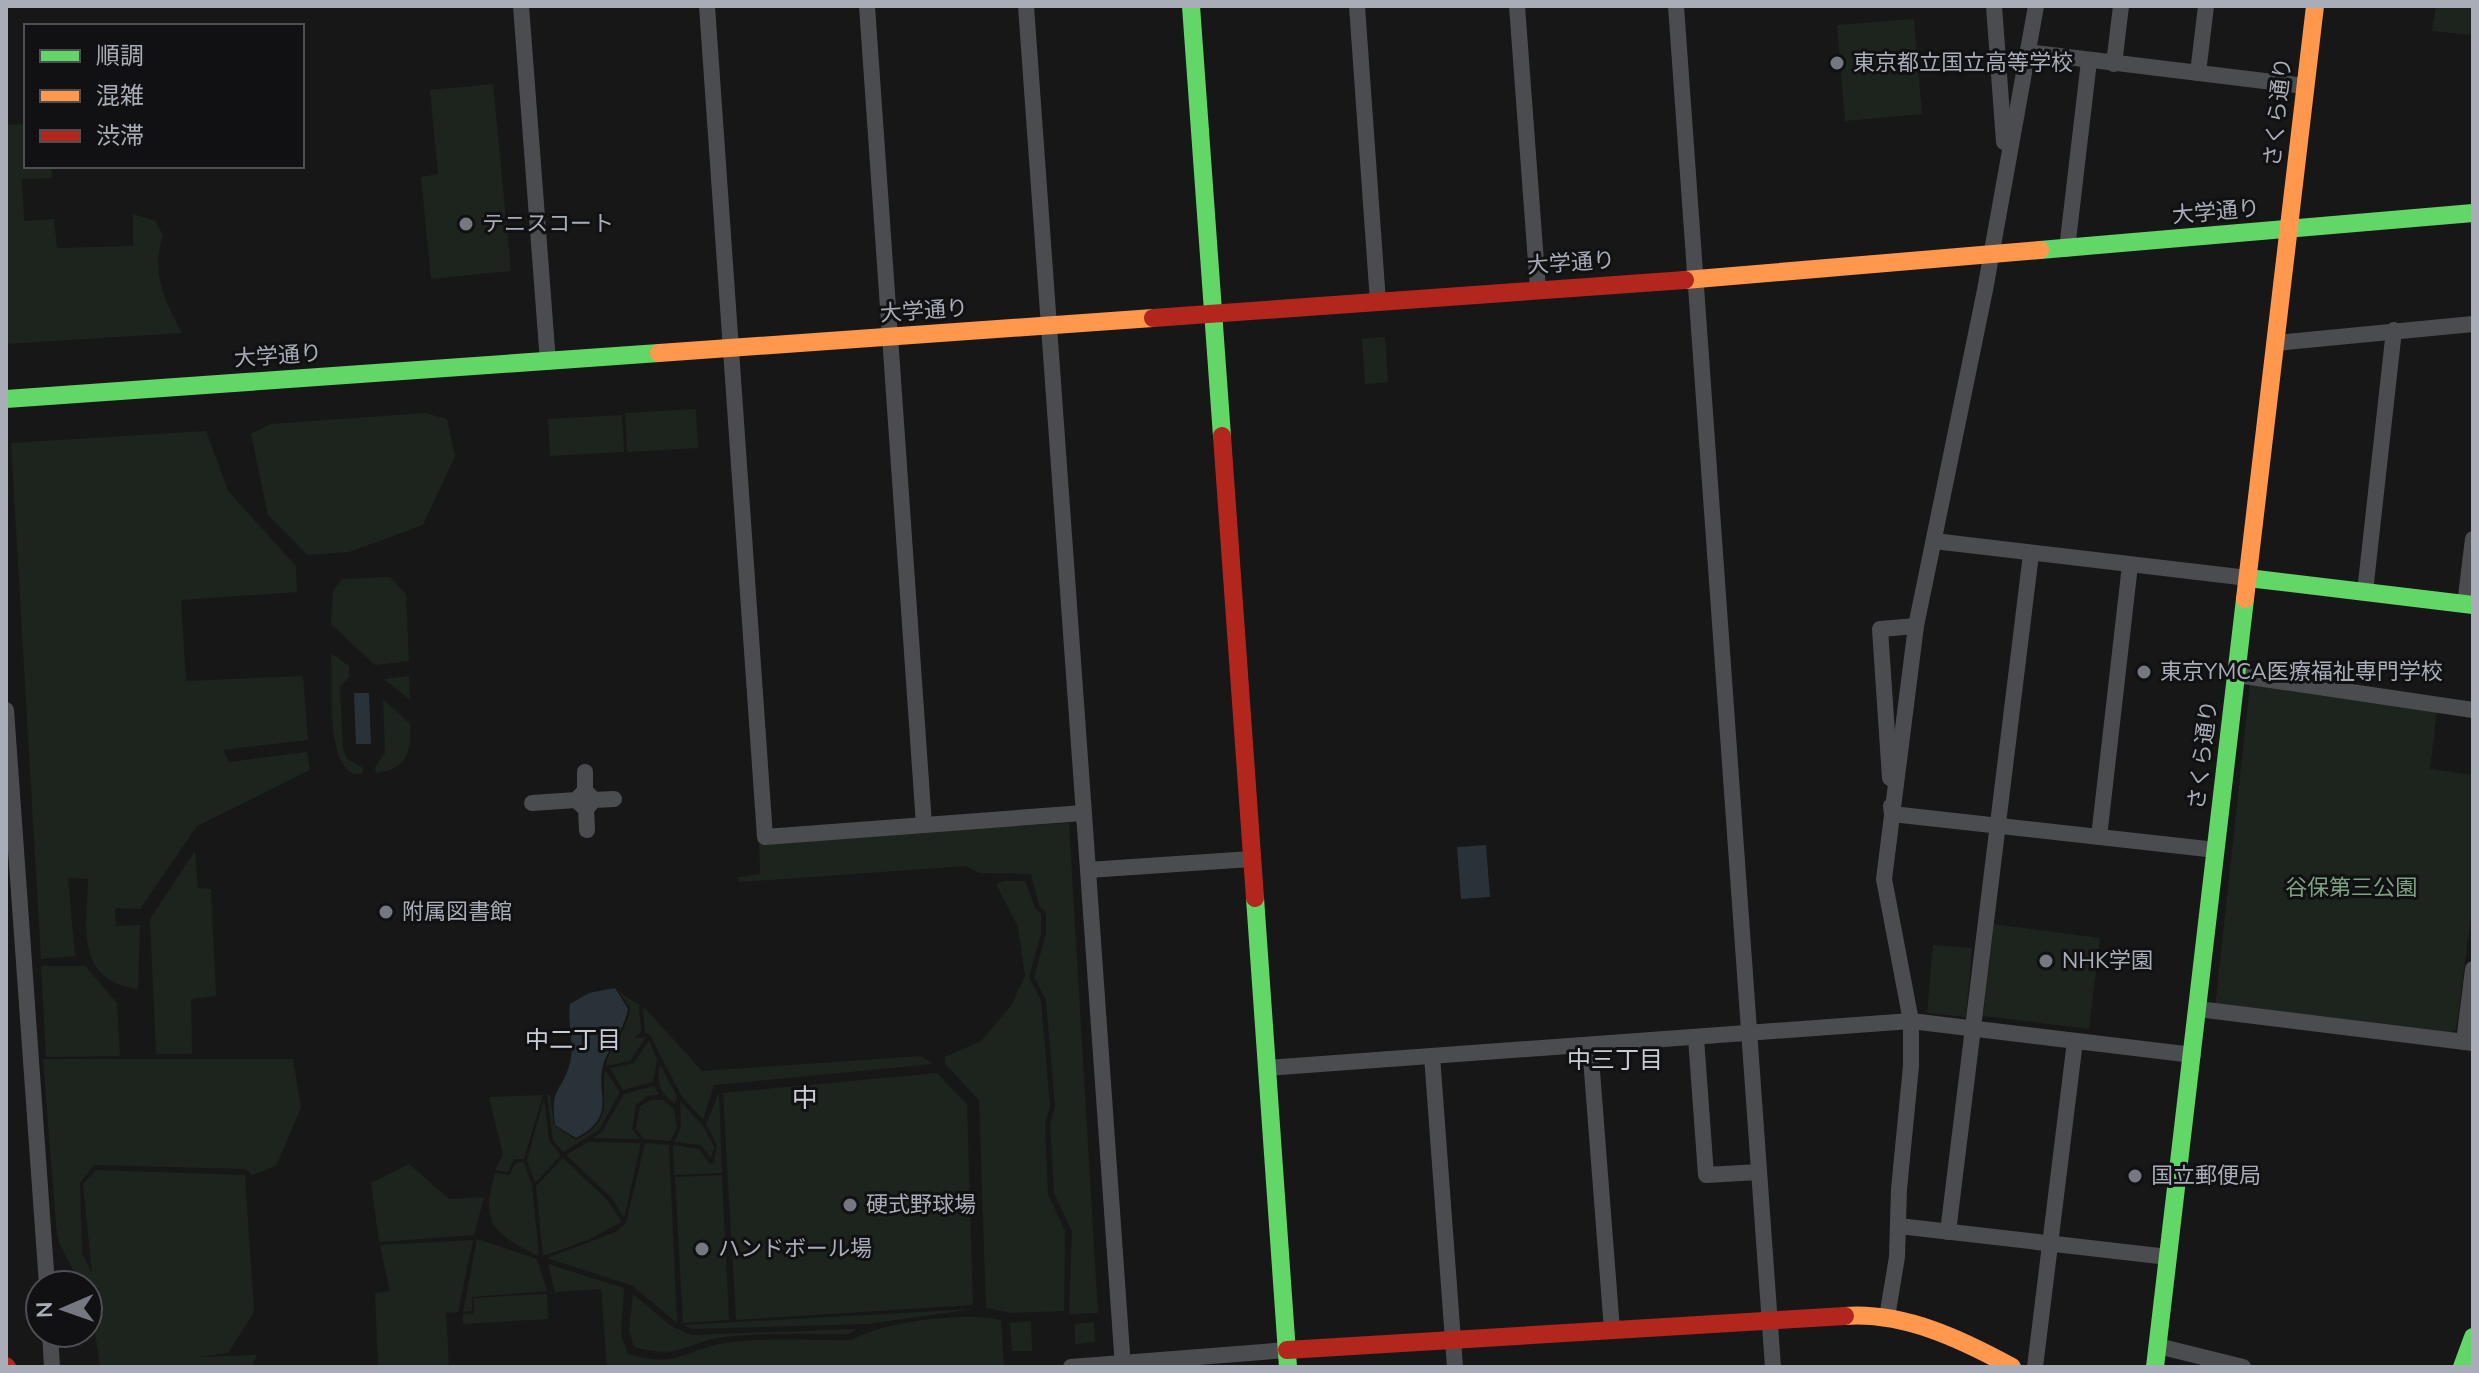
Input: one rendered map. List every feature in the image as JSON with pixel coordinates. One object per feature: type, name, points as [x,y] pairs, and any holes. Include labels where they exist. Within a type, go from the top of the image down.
[{"type":"street","points":[[521,6],[548,355]]},
{"type":"street","points":[[707,6],[765,837],[1083,813]]},
{"type":"street","points":[[867,6],[924,825]]},
{"type":"street","points":[[1026,6],[1123,1364]]},
{"type":"street","points":[[1191,6],[1288,1359]]},
{"type":"street","points":[[1357,6],[1378,295]]},
{"type":"street","points":[[1517,6],[1537,282]]},
{"type":"street","points":[[1676,6],[1773,1367]]},
{"type":"street","points":[[1994,6],[2005,164]]},
{"type":"street","points":[[1887,1317],[1899,1226],[1911,1066],[1911,1021],[1884,879],[1916,626],[2036,6]]},
{"type":"street","points":[[2114,64],[2121,6]]},
{"type":"street","points":[[2198,73],[2206,6]]},
{"type":"street","name":"さくら通り","points":[[2155,1367],[2315,6]]},
{"type":"street","points":[[2027,52],[2305,86]]},
{"type":"street","points":[[2067,243],[2089,61]]},
{"type":"street","name":"大学通り","points":[[6,399],[548,355],[1537,282],[2067,243],[2269,232],[2290,226],[2473,213]]},
{"type":"street","points":[[2276,343],[2473,324]]},
{"type":"street","points":[[2365,592],[2394,330]]},
{"type":"street","name":"大学通り","points":[[6,385],[548,355]]},
{"type":"street","points":[[1934,541],[2469,605],[2473,539]]},
{"type":"street","points":[[1948,1232],[2031,554]]},
{"type":"street","points":[[2099,837],[2130,565]]},
{"type":"street","points":[[1892,814],[1880,629],[1916,626]]},
{"type":"street","points":[[2237,675],[2473,710]]},
{"type":"street","points":[[6,710],[46,1269]]},
{"type":"street","points":[[585,772],[587,830]]},
{"type":"street","points":[[532,803],[614,799]]},
{"type":"street","points":[[1892,814],[2216,850]]},
{"type":"street","points":[[1088,870],[1251,859]]},
{"type":"street","points":[[6,947],[24,946]]},
{"type":"street","points":[[2198,1009],[2469,1043],[2473,969]]},
{"type":"street","points":[[1266,1068],[1911,1021],[2193,1055]]},
{"type":"street","points":[[1696,1038],[1706,1175],[1759,1172]]},
{"type":"street","points":[[2035,1367],[2075,1041]]},
{"type":"street","points":[[1590,1045],[1612,1330]]},
{"type":"street","points":[[1432,1056],[1455,1367]]},
{"type":"street","points":[[1899,1226],[2168,1257]]},
{"type":"street","points":[[1071,1367],[1288,1359],[1453,1341],[1861,1315],[1887,1317],[1946,1333],[2012,1367]]},
{"type":"street","points":[[2462,1367],[2473,1337]]},
{"type":"street","points":[[2158,1346],[2243,1367]]},
{"type":"green space","points":[[2436,6],[2473,6],[2473,35],[2432,31]]},
{"type":"green space","points":[[1914,19],[1922,114],[1845,121],[1837,25]]},
{"type":"green space","name":"テニスコート","points":[[493,84],[511,271],[431,279],[421,177],[438,174],[430,90]]},
{"type":"green space","points":[[24,124],[24,168],[51,168],[52,178],[22,179],[24,221],[54,219],[57,248],[133,246],[133,214],[155,221],[163,235],[158,261],[161,286],[182,333],[6,344],[6,125]]},
{"type":"green space","points":[[1385,337],[1388,382],[1365,384],[1362,339]]},
{"type":"green space","points":[[696,409],[698,448],[627,452],[625,413]]},
{"type":"green space","points":[[425,413],[447,419],[455,456],[423,525],[349,552],[307,555],[268,515],[251,434],[271,424]]},
{"type":"green space","points":[[622,415],[624,452],[550,456],[548,419]]},
{"type":"green space","points":[[206,431],[228,491],[296,566],[297,592],[181,600],[186,681],[303,676],[308,740],[223,750],[229,762],[307,752],[310,770],[197,826],[140,909],[115,908],[116,926],[140,925],[138,989],[117,984],[103,975],[94,963],[87,932],[88,879],[68,878],[75,956],[41,959],[11,443]]},
{"type":"green space","points":[[390,577],[406,594],[409,661],[375,665],[331,624],[333,591],[342,579]]},
{"type":"green space","points":[[331,653],[349,666],[349,677],[340,687],[343,749],[347,759],[363,768],[362,774],[353,774],[344,766],[338,753],[332,719]]},
{"type":"green space","points":[[409,676],[410,700],[384,679]]},
{"type":"green space","name":"谷保第三公園","points":[[2250,684],[2437,711],[2430,769],[2473,775],[2473,901],[2456,1030],[2445,1035],[2215,1008]]},
{"type":"green space","points":[[383,699],[410,724],[409,744],[401,764],[376,773],[375,767],[385,753]]},
{"type":"green space","points":[[1069,823],[1098,1313],[1069,1314],[1072,1231],[1054,1193],[1050,1124],[1055,1107],[1046,1000],[1034,977],[1046,934],[1046,913],[1039,906],[1031,874],[979,873],[966,866],[739,882],[738,877],[760,874],[759,841]]},
{"type":"green space","points":[[195,851],[198,888],[211,889],[216,996],[191,999],[192,1054],[156,1054],[150,919]]},
{"type":"green space","points":[[1025,881],[1035,908],[1041,914],[1041,934],[1029,977],[1041,1001],[1050,1106],[1045,1124],[1048,1194],[1065,1231],[1064,1311],[1012,1313],[986,1308],[979,1100],[945,1064],[945,1057],[981,1041],[1011,1006],[1025,976],[1018,927],[996,884]]},
{"type":"green space","points":[[1994,924],[2100,938],[2089,1029],[1983,1016]]},
{"type":"green space","points":[[1933,945],[1972,948],[1966,1017],[1927,1013]]},
{"type":"green space","points":[[41,966],[85,966],[117,1003],[120,1056],[46,1057]]},
{"type":"green space","points":[[619,992],[639,1005],[641,1032],[634,1038],[646,1037],[630,1061],[606,1066],[625,1026],[630,1007]]},
{"type":"green space","points":[[643,1006],[702,1071],[921,1056],[933,1064],[714,1085],[703,1120],[681,1095],[650,1035],[645,1032]]},
{"type":"green space","points":[[649,1040],[657,1059],[653,1082],[623,1090],[610,1068],[634,1063]]},
{"type":"green space","points":[[43,1059],[293,1059],[301,1108],[276,1166],[252,1175],[246,1169],[94,1165],[80,1183],[82,1254],[90,1269],[73,1269],[59,1243]]},
{"type":"green space","points":[[660,1064],[677,1097],[675,1104],[660,1087]]},
{"type":"green space","points":[[605,1070],[620,1092],[599,1130],[563,1152],[553,1140],[547,1094],[550,1095],[554,1125],[576,1140],[601,1119]]},
{"type":"green space","name":"硬式野球場","points":[[937,1073],[967,1104],[973,1305],[736,1320],[723,1093]]},
{"type":"green space","points":[[654,1086],[659,1095],[648,1096],[636,1105],[632,1129],[640,1139],[593,1138],[602,1132],[624,1094]]},
{"type":"green space","points":[[719,1093],[722,1173],[674,1175],[673,1145],[699,1149],[710,1164],[714,1163],[717,1145],[706,1124]]},
{"type":"green space","points":[[543,1095],[524,1159],[514,1159],[508,1172],[495,1170],[503,1155],[489,1097]]},
{"type":"green space","points":[[544,1099],[549,1141],[561,1155],[535,1183],[527,1160]]},
{"type":"green space","points":[[651,1100],[663,1100],[674,1109],[677,1128],[670,1141],[644,1139],[636,1129],[640,1106]]},
{"type":"green space","points":[[680,1101],[703,1126],[714,1147],[711,1158],[701,1145],[674,1142],[681,1128]]},
{"type":"green space","points":[[588,1142],[641,1143],[624,1218],[612,1198],[566,1155]]},
{"type":"green space","points":[[645,1143],[669,1145],[677,1323],[633,1286],[547,1258],[616,1232],[626,1223]]},
{"type":"green space","points":[[563,1158],[608,1201],[622,1222],[588,1240],[543,1256],[536,1186]]},
{"type":"green space","points":[[524,1162],[532,1185],[539,1256],[501,1233],[490,1216],[495,1173],[509,1175],[516,1163]]},
{"type":"green space","points":[[409,1164],[449,1199],[484,1197],[474,1235],[379,1242],[371,1183]]},
{"type":"green space","points":[[96,1170],[245,1175],[254,1312],[228,1353],[198,1357],[257,1355],[251,1367],[100,1367],[97,1349],[104,1349],[104,1269],[92,1269],[83,1184]]},
{"type":"green space","name":"ハンドボール場","points":[[722,1175],[729,1320],[683,1323],[675,1177]]},
{"type":"green space","points":[[477,1239],[537,1259],[547,1291],[472,1297],[472,1311],[463,1312]]},
{"type":"green space","points":[[473,1240],[458,1312],[446,1313],[449,1367],[378,1367],[375,1293],[390,1291],[380,1245]]},
{"type":"green space","points":[[548,1264],[624,1288],[621,1335],[628,1354],[645,1358],[670,1359],[740,1341],[852,1340],[904,1323],[967,1317],[1001,1320],[1004,1367],[607,1367],[601,1289],[555,1292]]},
{"type":"green space","points":[[547,1294],[548,1319],[463,1324],[463,1314],[474,1313],[473,1298]]},
{"type":"green space","points":[[633,1294],[671,1326],[691,1335],[856,1329],[849,1334],[724,1337],[673,1351],[650,1351],[634,1347],[629,1331]]},
{"type":"green space","points":[[974,1309],[868,1324],[692,1329],[684,1325]]},
{"type":"green space","points":[[1031,1321],[1032,1351],[1012,1351],[1010,1323]]},
{"type":"green space","points":[[1094,1322],[1095,1342],[1075,1344],[1075,1324]]},
{"type":"shaded area","points":[[354,693],[369,693],[371,744],[356,744]]},
{"type":"shaded area","points":[[1486,845],[1490,897],[1461,899],[1457,847]]},
{"type":"shaded area","points":[[615,988],[628,1009],[602,1068],[602,1110],[590,1129],[576,1138],[555,1125],[554,1112],[555,1096],[567,1073],[571,1056],[570,1004],[589,993]]},
{"type":"traffic: fast","points":[[1191,6],[1222,436]]},
{"type":"traffic: fast","points":[[2040,250],[2473,213]]},
{"type":"traffic: fast","points":[[6,399],[659,353]]},
{"type":"traffic: fast","points":[[2248,578],[2473,605]]},
{"type":"traffic: fast","points":[[2155,1367],[2245,599]]},
{"type":"traffic: fast","points":[[1255,898],[1288,1367]]},
{"type":"traffic: fast","points":[[2462,1367],[2473,1337]]},
{"type":"traffic: slow","points":[[2245,599],[2315,6]]},
{"type":"traffic: slow","points":[[1685,280],[2040,250]]},
{"type":"traffic: slow","points":[[659,353],[1153,318]]},
{"type":"traffic: slow","points":[[1845,1316],[1889,1318],[1910,1323],[1973,1347],[2012,1367]]},
{"type":"traffic: jam","points":[[1153,318],[1685,280]]},
{"type":"traffic: jam","points":[[1222,436],[1255,898]]},
{"type":"traffic: jam","points":[[1287,1350],[1845,1316]]},
{"type":"place","name":"東京都立国立高等学校","points":[[1837,63]]},
{"type":"place","name":"テニスコート","points":[[466,224]]},
{"type":"place","name":"東京YMCA医療福祉専門学校","points":[[2144,672]]},
{"type":"place","name":"附属図書館","points":[[386,912]]},
{"type":"place","name":"NHK学園","points":[[2046,961]]},
{"type":"place","name":"国立郵便局","points":[[2135,1176]]},
{"type":"place","name":"硬式野球場","points":[[850,1205]]},
{"type":"place","name":"ハンドボール場","points":[[702,1249]]},
{"type":"district","name":"中二丁目","points":[[573,1040]]},
{"type":"district","name":"中三丁目","points":[[1615,1060]]},
{"type":"district","name":"中","points":[[805,1098]]}]
